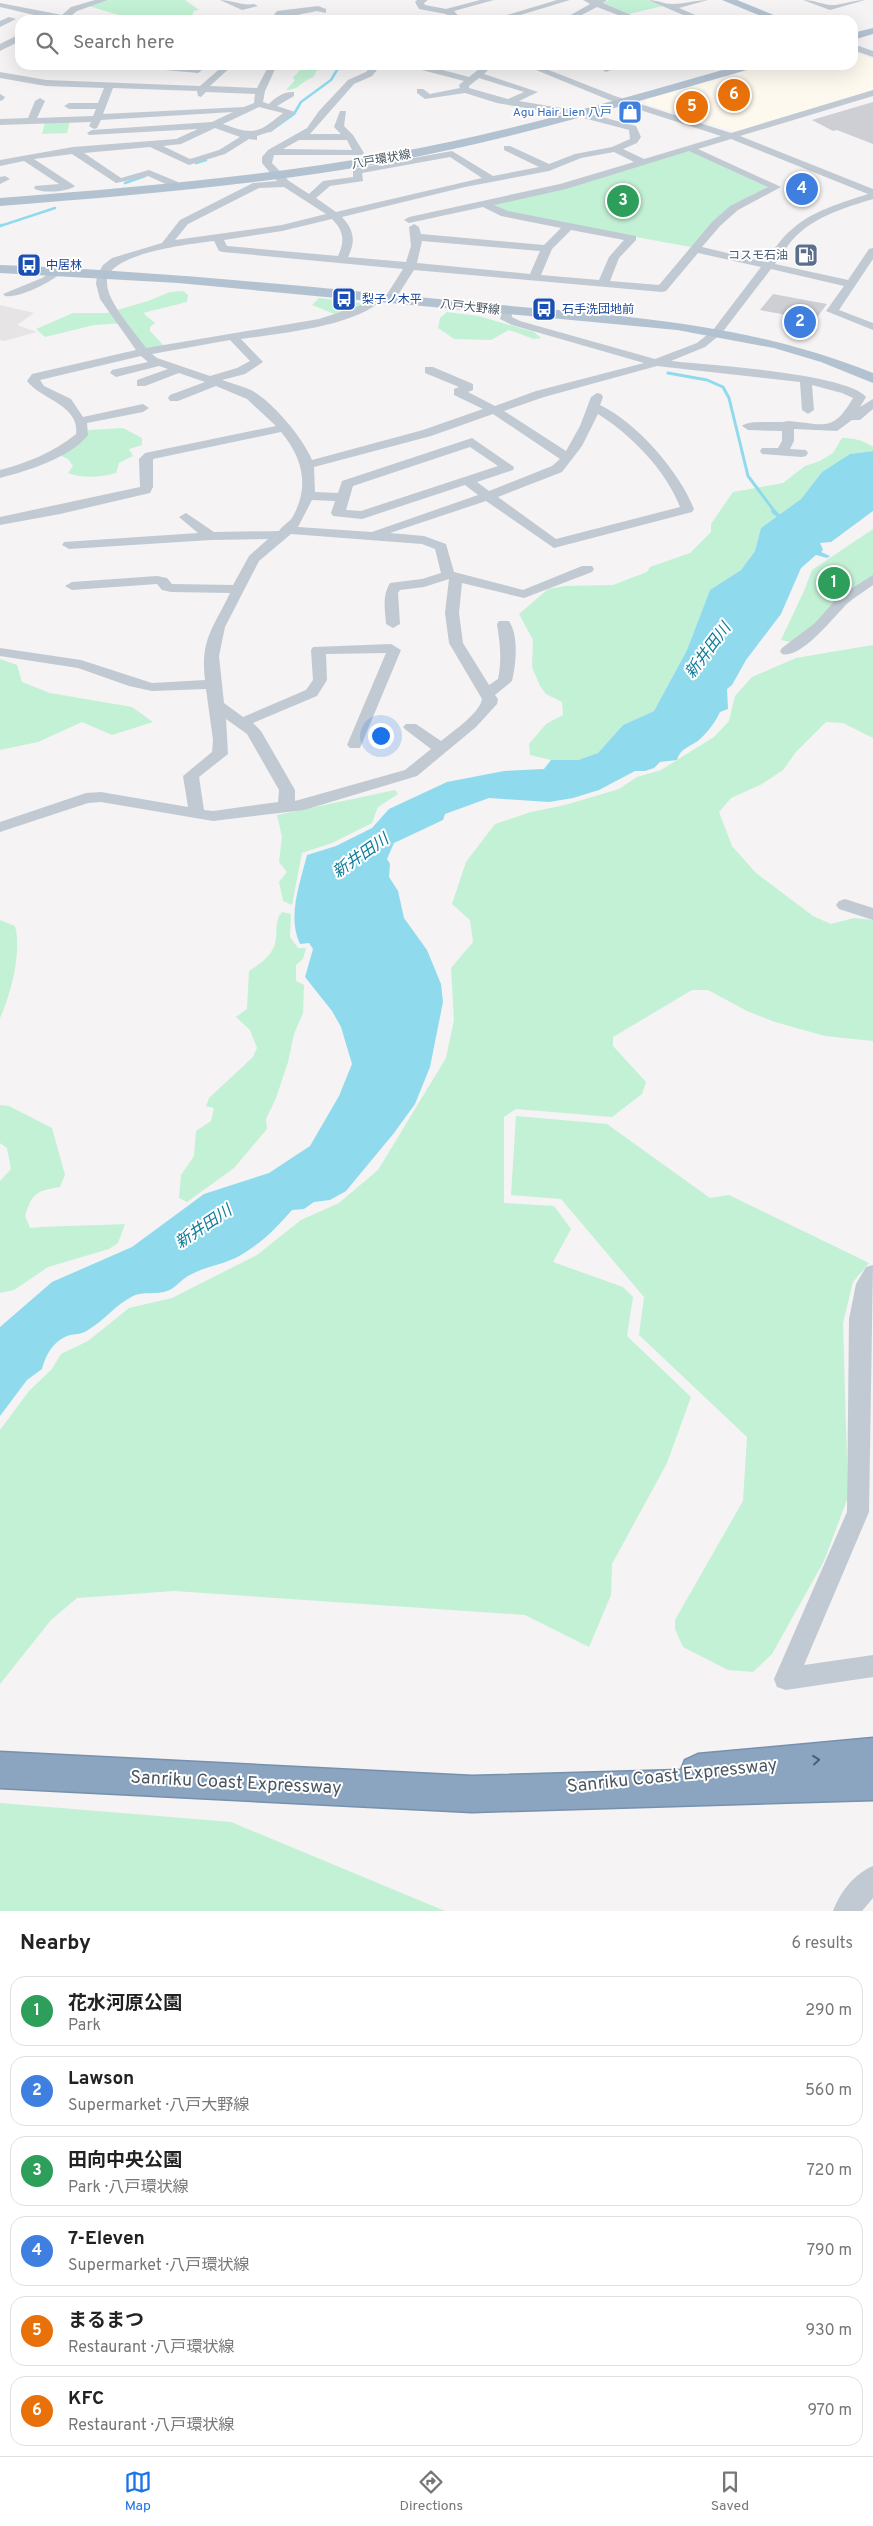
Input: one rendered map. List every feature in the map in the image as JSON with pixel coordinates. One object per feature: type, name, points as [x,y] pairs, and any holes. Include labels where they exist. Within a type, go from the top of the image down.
[{"type":"highway","name":"Sanriku Coast Expressway","points":[[472,1794],[873,1755]]},
{"type":"highway","name":"Sanriku Coast Expressway","points":[[0,1770],[472,1794],[873,1782]]},
{"type":"main road","points":[[728,0],[768,15]]},
{"type":"main road","points":[[858,30],[873,26]]},
{"type":"main road","points":[[858,36],[873,31]]},
{"type":"main road","name":"八戸環状線","points":[[0,202],[158,190],[279,177],[444,147],[573,113],[714,70]]},
{"type":"main road","name":"八戸環状線","points":[[617,100],[734,70]]},
{"type":"main road","name":"八戸環状線","points":[[0,198],[279,177]]},
{"type":"main road","name":"八戸大野線","points":[[0,269],[103,272],[508,310],[717,332],[788,346],[840,362],[873,378]]},
{"type":"street","points":[[72,0],[82,7]]},
{"type":"street","points":[[69,15],[74,9],[104,0]]},
{"type":"street","points":[[224,0],[242,8],[254,6]]},
{"type":"street","points":[[277,15],[291,5],[324,0]]},
{"type":"street","points":[[424,0],[419,2],[422,7],[449,12],[452,15]]},
{"type":"street","points":[[449,12],[453,9],[490,0]]},
{"type":"street","points":[[520,0],[538,7]]},
{"type":"street","points":[[514,15],[566,0]]},
{"type":"street","points":[[588,0],[600,2],[628,15]]},
{"type":"street","points":[[652,0],[691,15]]},
{"type":"street","points":[[670,7],[704,0]]},
{"type":"street","points":[[807,0],[830,8],[860,0]]},
{"type":"street","points":[[578,15],[600,2]]},
{"type":"street","points":[[0,5],[44,15]]},
{"type":"street","points":[[291,5],[318,8],[323,11]]},
{"type":"street","points":[[0,24],[12,19]]},
{"type":"street","points":[[0,48],[15,40]]},
{"type":"street","points":[[858,48],[873,54]]},
{"type":"street","points":[[0,70],[13,66]]},
{"type":"street","points":[[147,88],[162,70]]},
{"type":"street","points":[[198,111],[202,89],[223,70]]},
{"type":"street","points":[[0,163],[24,157],[73,150],[178,142],[253,106],[270,70]]},
{"type":"street","points":[[342,259],[348,246],[348,233],[333,216],[279,177],[267,163],[267,157],[271,152],[315,125],[322,112],[351,82],[369,74],[373,70]]},
{"type":"street","points":[[438,70],[475,77],[533,92],[511,102]]},
{"type":"street","points":[[465,90],[464,85],[484,70]]},
{"type":"street","points":[[541,70],[617,100],[732,136],[873,195]]},
{"type":"street","points":[[0,75],[46,83],[260,91]]},
{"type":"street","points":[[93,149],[92,133],[110,84]]},
{"type":"street","points":[[197,814],[191,776],[220,754],[221,740],[217,705],[212,684],[211,648],[214,636],[252,562],[298,518],[307,496],[309,465],[304,451],[257,399],[160,362],[143,352],[106,299],[101,284],[103,272],[116,260],[166,245],[282,228],[389,201],[549,168],[578,156],[615,149],[634,141],[636,132],[633,128],[573,113],[511,102],[465,90],[428,97],[420,91]]},
{"type":"street","points":[[404,214],[485,204],[541,192],[873,93]]},
{"type":"street","points":[[271,107],[277,100],[291,94]]},
{"type":"street","points":[[32,121],[40,101]]},
{"type":"street","points":[[69,106],[103,106]]},
{"type":"street","points":[[0,122],[97,118],[253,106],[271,107],[290,112],[269,129],[248,136],[222,152],[189,162],[152,145]]},
{"type":"street","points":[[271,152],[359,153],[350,136],[339,127],[343,113]]},
{"type":"street","points":[[92,133],[216,125],[267,142]]},
{"type":"street","points":[[298,136],[350,136]]},
{"type":"street","points":[[507,148],[549,168]]},
{"type":"street","points":[[217,238],[222,248],[289,247],[342,259],[662,289],[716,224],[734,208],[776,186],[689,148]]},
{"type":"street","points":[[615,149],[643,162]]},
{"type":"street","points":[[73,150],[120,181],[149,173],[174,184]]},
{"type":"street","points":[[310,198],[327,183],[359,179],[356,171],[452,154],[491,179]]},
{"type":"street","points":[[24,157],[70,186],[39,188]]},
{"type":"street","points":[[515,175],[541,192]]},
{"type":"street","points":[[166,245],[184,222],[257,185],[279,177]]},
{"type":"street","points":[[309,465],[379,448],[496,411],[540,394],[597,382],[657,363],[701,345],[717,332],[767,266],[802,225],[832,209],[873,195]]},
{"type":"street","points":[[0,474],[28,468],[71,444],[82,434],[83,428],[80,420],[67,402],[40,389],[33,380],[36,377],[143,352],[331,320],[384,299],[410,266],[417,250],[417,237],[404,214],[389,201]]},
{"type":"street","points":[[485,204],[505,214],[632,238],[614,257],[603,284]]},
{"type":"street","points":[[534,277],[547,248],[569,226]]},
{"type":"street","points":[[282,228],[290,234],[289,247]]},
{"type":"street","points":[[417,237],[547,248]]},
{"type":"street","points":[[695,249],[850,284]]},
{"type":"street","points":[[873,251],[832,311],[873,327]]},
{"type":"street","points":[[9,294],[46,280],[59,270]]},
{"type":"street","points":[[508,310],[506,319],[516,323],[657,363],[806,380],[846,390],[860,397],[849,416],[840,425],[833,428],[788,425],[788,428],[748,426]]},
{"type":"street","points":[[174,398],[242,371],[257,362],[232,336]]},
{"type":"street","points":[[97,362],[116,378],[160,362]]},
{"type":"street","points":[[141,383],[180,370]]},
{"type":"street","points":[[429,370],[468,387],[458,392],[496,411],[568,458]]},
{"type":"street","points":[[806,380],[808,410]]},
{"type":"street","points":[[371,536],[548,474],[564,464],[594,407],[599,392],[597,382]]},
{"type":"street","points":[[849,416],[856,417],[873,403]]},
{"type":"street","points":[[466,480],[554,544],[687,509],[684,498],[667,468],[604,412],[594,407]]},
{"type":"street","points":[[80,420],[142,408]]},
{"type":"street","points":[[0,521],[60,510],[145,490],[147,487],[145,459],[149,456],[284,428]]},
{"type":"street","points":[[782,452],[788,441],[788,428]]},
{"type":"street","points":[[472,442],[508,466],[362,515],[338,513],[342,497],[347,484],[472,442]]},
{"type":"street","points":[[766,451],[802,453]]},
{"type":"street","points":[[307,496],[342,497]]},
{"type":"street","points":[[186,517],[211,536]]},
{"type":"street","points":[[0,828],[86,798],[101,797],[197,814],[232,814],[304,805],[404,776],[481,714],[489,704],[490,699],[487,693],[456,643],[452,613],[452,577],[444,552],[435,543],[402,538],[283,533],[69,546]]},
{"type":"street","points":[[393,624],[391,593],[395,586],[424,584],[452,577],[524,594],[587,569]]},
{"type":"street","points":[[787,651],[820,626],[843,600],[873,579]]},
{"type":"street","points":[[72,586],[157,580],[162,581],[171,588],[239,589]]},
{"type":"street","points":[[487,693],[505,681],[507,653],[504,624]]},
{"type":"street","points":[[243,722],[312,693],[320,680],[318,650],[390,648],[394,650],[355,745]]},
{"type":"street","points":[[0,652],[81,664],[134,683],[152,687],[212,684]]},
{"type":"street","points":[[217,705],[253,731],[268,753],[287,790],[289,800],[285,806]]},
{"type":"street","points":[[411,726],[440,748]]},
{"type":"street","points":[[845,905],[873,914]]},
{"type":"street","points":[[873,1273],[866,1284],[860,1320],[858,1512],[852,1530],[786,1679],[873,1666]]},
{"type":"street","points":[[846,1911],[856,1896],[873,1879]]},
{"type":"shaded area","points":[[858,54],[873,59],[873,91],[736,132],[646,104],[646,99],[749,70],[858,70]]},
{"type":"shaded area","points":[[0,305],[34,313],[17,325],[37,332],[4,341],[0,340]]},
{"type":"green space","points":[[109,0],[185,0],[199,10],[194,11],[192,15],[119,15],[89,6]]},
{"type":"green space","points":[[609,0],[647,0],[663,6],[629,14],[603,3]]},
{"type":"green space","points":[[300,70],[317,70],[313,77],[294,89],[286,90],[295,80],[293,78]]},
{"type":"green space","points":[[70,121],[67,133],[42,134],[45,122]]},
{"type":"green space","points":[[691,151],[769,187],[726,212],[691,247],[515,215],[507,213],[492,204]]},
{"type":"green space","points":[[183,291],[188,295],[187,302],[143,313],[155,323],[150,327],[150,331],[164,346],[146,349],[126,323],[94,325],[45,337],[36,329],[73,313],[107,313],[148,301],[170,292]]},
{"type":"green space","points":[[319,298],[360,303],[364,306],[337,315],[312,305]]},
{"type":"green space","points":[[447,312],[478,316],[534,332],[541,338],[534,339],[509,330],[491,340],[454,339],[438,328],[440,318]]},
{"type":"green space","points":[[123,428],[142,438],[142,445],[129,449],[133,456],[119,463],[116,473],[92,477],[68,473],[73,466],[68,459],[59,455],[89,430]]},
{"type":"green space","points":[[842,438],[862,441],[873,447],[873,451],[850,454],[822,472],[801,499],[761,528],[755,551],[741,570],[710,590],[687,650],[654,711],[623,725],[598,753],[578,760],[551,760],[530,755],[529,744],[546,724],[563,715],[562,702],[546,694],[540,686],[532,667],[533,640],[519,614],[548,589],[565,586],[613,585],[647,572],[650,567],[690,553],[711,532],[711,524],[733,492],[783,483],[805,466],[820,461],[833,453]]},
{"type":"green space","points":[[873,529],[873,576],[795,643],[781,640],[812,570]]},
{"type":"green space","points":[[873,645],[873,738],[843,723],[826,722],[796,752],[783,770],[762,784],[731,798],[719,812],[732,846],[756,873],[813,916],[831,924],[854,918],[873,920],[873,1041],[825,1036],[775,1022],[747,1011],[708,990],[692,990],[613,1037],[613,1046],[646,1082],[642,1094],[612,1117],[516,1109],[504,1117],[504,1203],[554,1206],[571,1229],[553,1262],[623,1287],[633,1297],[627,1336],[691,1397],[667,1463],[612,1564],[611,1595],[589,1647],[525,1615],[174,1591],[77,1598],[51,1620],[0,1684],[0,1430],[29,1391],[52,1369],[61,1354],[88,1341],[129,1308],[172,1298],[257,1255],[301,1220],[339,1203],[378,1170],[446,1058],[454,1020],[451,968],[473,942],[470,920],[452,904],[466,862],[495,824],[531,812],[565,805],[619,789],[637,777],[661,770],[714,737],[729,721],[735,696],[752,677],[796,658]]},
{"type":"green space","points":[[0,659],[17,665],[22,682],[50,693],[132,707],[153,722],[112,735],[82,722],[38,742],[0,750]]},
{"type":"green space","points":[[395,790],[398,794],[378,807],[372,823],[332,843],[302,853],[292,905],[283,901],[279,882],[287,872],[279,862],[282,837],[277,815]]},
{"type":"green space","points":[[282,912],[291,914],[290,937],[298,948],[306,948],[303,959],[296,965],[296,981],[304,985],[303,1013],[294,1034],[288,1062],[276,1098],[266,1119],[267,1129],[234,1168],[187,1202],[179,1198],[181,1175],[194,1156],[196,1131],[211,1121],[214,1108],[206,1106],[209,1098],[253,1057],[257,1048],[250,1030],[236,1017],[247,1009],[249,971],[273,950],[277,921]]},
{"type":"green space","points":[[0,920],[15,926],[17,948],[11,985],[0,1018]]},
{"type":"green space","points":[[0,1105],[9,1106],[52,1128],[65,1175],[60,1187],[36,1194],[30,1202],[25,1216],[30,1228],[125,1224],[118,1243],[109,1249],[48,1267],[14,1290],[0,1293],[0,1181],[11,1169],[7,1148],[0,1143]]},
{"type":"green space","points":[[516,1116],[607,1124],[710,1198],[729,1195],[869,1263],[853,1282],[843,1323],[848,1497],[824,1561],[772,1654],[753,1672],[728,1670],[683,1647],[675,1629],[675,1620],[743,1501],[747,1437],[639,1335],[644,1297],[561,1199],[511,1195]]},
{"type":"green space","points":[[0,1803],[231,1822],[445,1911],[0,1911]]},
{"type":"water","name":"新井田川","points":[[873,451],[873,511],[831,542],[820,543],[823,550],[821,552],[830,556],[827,558],[816,555],[801,568],[781,614],[746,660],[732,685],[727,689],[728,709],[720,712],[706,733],[697,742],[681,752],[677,760],[660,762],[654,768],[645,771],[635,771],[599,790],[573,798],[549,802],[489,798],[445,814],[443,820],[394,843],[387,859],[390,864],[389,877],[398,891],[404,918],[427,950],[441,984],[443,1002],[430,1067],[415,1104],[394,1133],[346,1191],[330,1200],[314,1202],[304,1209],[292,1210],[268,1235],[241,1255],[194,1273],[167,1291],[133,1296],[86,1331],[59,1340],[48,1353],[42,1369],[27,1380],[0,1416],[0,1327],[52,1282],[132,1247],[204,1194],[269,1173],[310,1146],[339,1096],[352,1064],[341,1027],[332,1011],[305,977],[313,949],[309,943],[300,944],[296,934],[296,900],[307,855],[336,846],[372,828],[389,809],[447,782],[504,771],[544,769],[551,760],[578,760],[598,753],[623,725],[654,711],[687,650],[710,590],[741,570],[755,551],[761,528],[801,499],[822,472],[850,454]]},
{"type":"building","points":[[873,102],[873,144],[837,130],[833,131],[812,120]]},
{"type":"building","points":[[773,294],[827,304],[809,328],[786,324],[792,316],[760,310]]},
{"type":"waterway","points":[[270,131],[294,114],[301,102],[331,80],[337,70]]},
{"type":"waterway","points":[[196,163],[206,160]]},
{"type":"waterway","points":[[125,183],[145,176]]},
{"type":"waterway","points":[[2,225],[0,226],[55,208]]},
{"type":"waterway","points":[[668,373],[707,380],[723,387],[729,398],[748,476],[775,512]]},
{"type":"waterway","points":[[773,511],[781,518]]},
{"type":"place","name":"KFC","points":[[734,95]]},
{"type":"place","name":"まるまつ","points":[[692,107]]},
{"type":"place","name":"Agu Hair Lien 八戸","points":[[630,112]]},
{"type":"place","name":"7-Eleven","points":[[802,189]]},
{"type":"place","name":"田向中央公園","points":[[623,201]]},
{"type":"place","name":"コスモ石油","points":[[806,255]]},
{"type":"place","name":"中居林","points":[[29,265]]},
{"type":"place","name":"梨子ノ木平","points":[[344,299]]},
{"type":"place","name":"石手洗団地前","points":[[544,309]]},
{"type":"place","name":"Lawson","points":[[800,322]]},
{"type":"place","name":"花水河原公園","points":[[834,583]]}]
